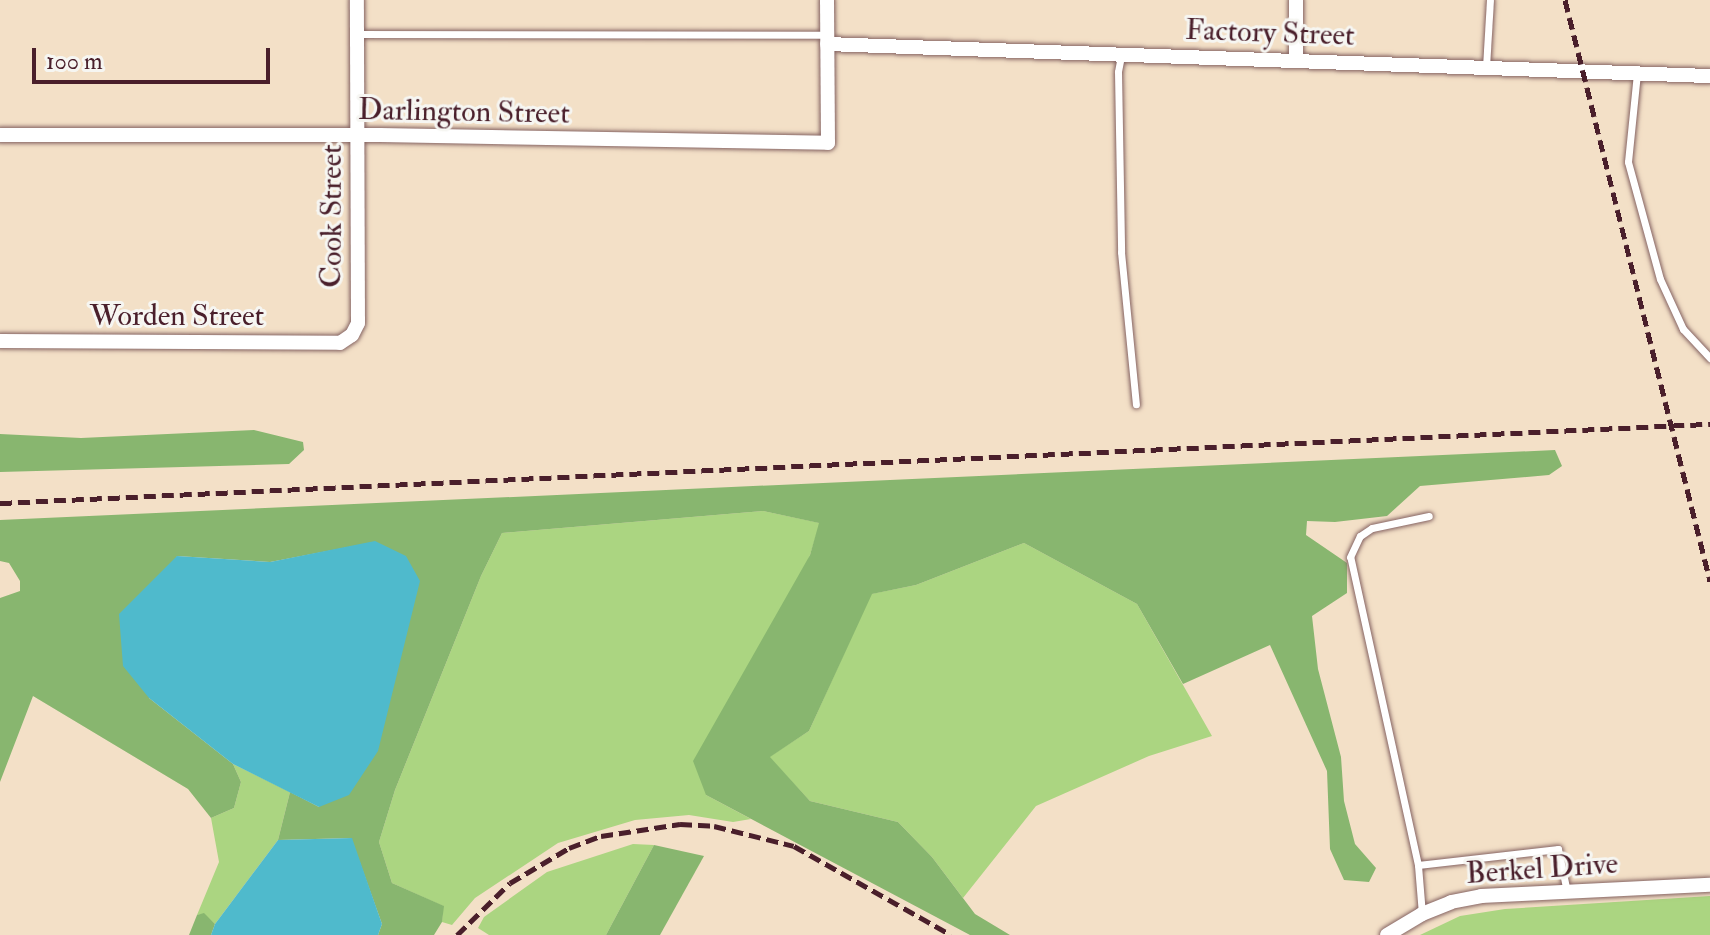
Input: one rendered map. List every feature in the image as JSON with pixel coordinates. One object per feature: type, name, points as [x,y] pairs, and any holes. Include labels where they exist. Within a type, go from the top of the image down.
[{"type":"street","name":"Cook Street","points":[[352,335],[358,323],[357,0]]},
{"type":"street","points":[[827,0],[827,39]]},
{"type":"street","points":[[1296,0],[1296,60]]},
{"type":"street","name":"Factory Street","points":[[827,39],[1121,54],[1710,76]]},
{"type":"street","name":"Darlington Street","points":[[0,135],[359,136],[828,143],[827,39]]},
{"type":"street","name":"Worden Street","points":[[0,341],[340,343],[352,335]]},
{"type":"street","name":"Berkel Drive","points":[[1387,935],[1422,914],[1451,902],[1481,896],[1710,885]]},
{"type":"lane","points":[[1486,69],[1490,0]]},
{"type":"lane","points":[[357,34],[827,39]]},
{"type":"lane","points":[[1121,54],[1118,72],[1121,252],[1136,404]]},
{"type":"lane","points":[[1637,73],[1636,112],[1628,162],[1660,279],[1683,329],[1710,358]]},
{"type":"lane","points":[[1422,914],[1418,865],[1350,557],[1360,536],[1372,528],[1429,516]]},
{"type":"lane","points":[[1418,865],[1558,849],[1567,892]]},
{"type":"green space","points":[[254,430],[303,442],[304,450],[289,464],[0,472],[0,434],[81,438]]},
{"type":"green space","points":[[1555,450],[1562,466],[1549,475],[1420,486],[1387,516],[1335,522],[1307,521],[1306,535],[1347,563],[1347,593],[1312,616],[1318,669],[1341,757],[1344,801],[1355,844],[1376,868],[1369,882],[1344,880],[1330,849],[1327,771],[1270,645],[1183,684],[1137,604],[1024,543],[916,585],[872,594],[809,731],[770,757],[810,801],[898,822],[932,857],[975,914],[1010,935],[970,935],[706,795],[693,761],[810,555],[819,523],[763,511],[502,533],[481,576],[395,790],[379,842],[392,883],[444,906],[442,922],[434,935],[378,935],[382,924],[351,838],[278,840],[290,792],[319,807],[375,542],[270,562],[177,556],[149,698],[233,764],[241,782],[234,808],[211,818],[188,789],[33,696],[0,782],[0,598],[20,591],[20,581],[9,563],[0,561],[0,520]]},
{"type":"green space","points":[[763,511],[820,523],[810,555],[706,795],[751,819],[733,822],[689,815],[635,820],[558,843],[475,898],[452,925],[442,922],[443,906],[392,883],[379,842],[395,790],[481,576],[502,533]]},
{"type":"green space","points":[[1024,543],[1137,604],[1212,736],[1149,756],[1036,806],[963,898],[932,857],[898,822],[810,801],[769,757],[809,731],[871,594],[916,585]]},
{"type":"green space","points":[[233,764],[290,792],[278,840],[215,924],[204,914],[197,915],[219,862],[211,818],[234,808],[241,782]]},
{"type":"green space","points":[[633,844],[654,845],[606,935],[489,935],[478,928],[484,917],[547,872]]},
{"type":"green space","points":[[654,845],[704,856],[660,935],[606,935]]},
{"type":"green space","points":[[1710,896],[1710,935],[1420,935],[1460,916],[1505,909]]},
{"type":"green space","points":[[204,913],[215,924],[211,935],[189,935],[197,915]]},
{"type":"water","points":[[375,541],[406,556],[420,581],[378,751],[349,795],[319,807],[233,764],[149,698],[123,666],[119,614],[177,556],[270,562]]},
{"type":"water","points":[[352,838],[382,924],[378,935],[211,935],[215,924],[278,840]]},
{"type":"railway","points":[[1565,0],[1710,581]]},
{"type":"railway","points":[[0,503],[1710,424]]},
{"type":"railway","points":[[457,935],[510,883],[569,848],[601,836],[680,824],[714,826],[794,846],[951,935]]}]
